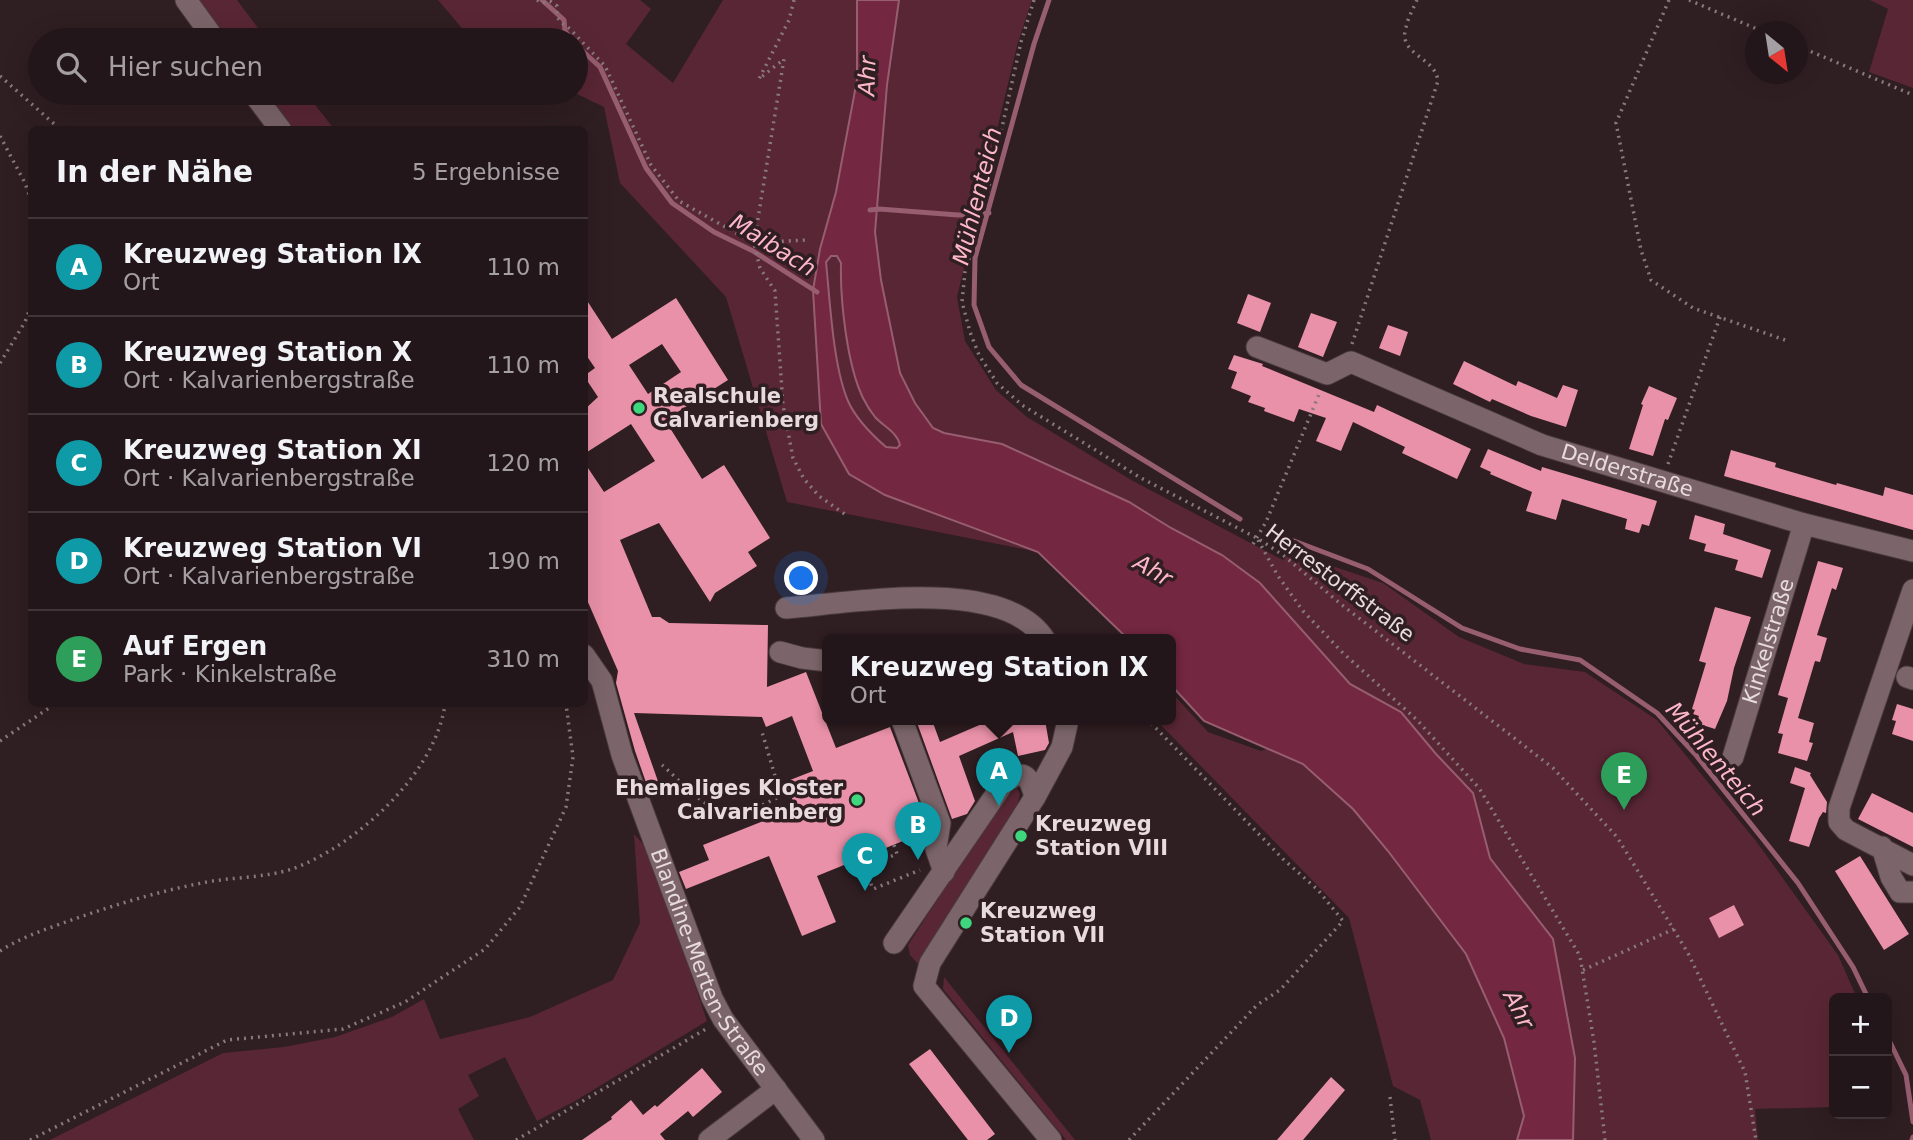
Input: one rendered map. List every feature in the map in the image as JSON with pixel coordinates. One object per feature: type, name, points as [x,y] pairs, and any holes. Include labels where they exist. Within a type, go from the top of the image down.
[{"type":"street","points":[[186,0],[206,28]]},
{"type":"street","points":[[262,105],[278,126]]},
{"type":"street","points":[[1257,347],[1327,374],[1351,362]]},
{"type":"street","name":"Delderstraße","points":[[1351,362],[1542,445],[1804,524],[1913,551]]},
{"type":"street","name":"Kinkelstraße","points":[[1733,757],[1804,524]]},
{"type":"street","points":[[1913,590],[1839,808],[1839,822],[1846,830],[1882,846],[1913,865]]},
{"type":"street","points":[[786,608],[920,598],[967,599],[1013,612],[1041,634]]},
{"type":"street","points":[[780,652],[822,660]]},
{"type":"street","name":"Blandine-Merten-Straße","points":[[588,661],[602,681],[622,755],[712,998],[723,1019],[814,1140]]},
{"type":"street","points":[[904,725],[940,823],[936,849],[944,872]]},
{"type":"street","points":[[1051,1140],[924,986],[930,962],[1035,797],[1062,747],[1067,725]]},
{"type":"street","points":[[894,943],[1003,784],[1013,776],[1026,776],[1035,797]]},
{"type":"street","points":[[1882,846],[1891,877],[1900,891],[1913,892]]},
{"type":"street","points":[[709,1140],[776,1089]]},
{"type":"path","points":[[794,0],[789,20],[759,79],[784,59],[754,245],[760,268],[775,291],[783,405],[793,458],[803,479],[819,496],[846,515]]},
{"type":"path","name":"Herrestorffstraße","points":[[1034,0],[1021,42],[985,204],[965,272],[962,302],[979,355],[997,383],[1022,405],[1141,478],[1257,538],[1283,555],[1342,605],[1553,768],[1617,837],[1688,953],[1745,1072],[1756,1140]]},
{"type":"path","points":[[1351,362],[1353,338],[1438,81],[1432,66],[1409,49],[1404,41],[1405,29],[1417,0]]},
{"type":"path","points":[[1669,0],[1616,123],[1641,250],[1651,280],[1693,308],[1785,340]]},
{"type":"path","points":[[1689,0],[1745,24]]},
{"type":"path","points":[[540,1],[550,1],[557,6],[556,17],[569,28]]},
{"type":"path","points":[[588,49],[604,66],[651,165],[679,201],[754,245],[805,240]]},
{"type":"path","points":[[1808,51],[1913,94]]},
{"type":"path","points":[[0,76],[28,101]]},
{"type":"path","points":[[33,105],[56,126]]},
{"type":"path","points":[[0,136],[28,192]]},
{"type":"path","points":[[0,363],[28,316]]},
{"type":"path","points":[[1662,482],[1720,317]]},
{"type":"path","points":[[1253,544],[1327,374]]},
{"type":"path","points":[[1257,538],[1278,576],[1303,611],[1342,652],[1418,720],[1479,788],[1580,957],[1594,1042],[1605,1140]]},
{"type":"path","points":[[0,741],[51,707]]},
{"type":"path","points":[[0,951],[16,940],[99,910],[202,883],[291,870],[332,848],[370,821],[411,779],[434,744],[444,707]]},
{"type":"path","points":[[30,1140],[227,1040],[343,1028],[405,1002],[485,949],[520,907],[566,807],[573,757],[566,707]]},
{"type":"path","points":[[1129,1140],[1257,1004],[1280,990],[1343,921],[1318,890],[1292,867],[1153,725]]},
{"type":"path","points":[[662,765],[690,791],[715,809],[736,815],[781,796],[762,732]]},
{"type":"path","points":[[894,845],[897,854],[864,867],[873,889],[920,870]]},
{"type":"path","points":[[1583,970],[1674,929]]},
{"type":"path","points":[[516,1140],[723,1019]]},
{"type":"path","points":[[1390,1097],[1395,1140]]},
{"type":"shaded area","points":[[198,0],[237,0],[258,28],[218,28]]},
{"type":"shaded area","points":[[438,0],[640,0],[651,9],[626,44],[673,83],[723,0],[857,0],[857,80],[836,192],[820,249],[813,290],[821,424],[947,519],[1038,552],[787,502],[726,297],[620,183],[604,107],[588,99],[588,28],[462,28]]},
{"type":"shaded area","points":[[899,0],[1032,0],[1018,42],[957,297],[965,341],[996,390],[1027,417],[1133,481],[1283,560],[1290,552],[1383,583],[1459,637],[1524,664],[1585,672],[1657,720],[1756,841],[1838,955],[1855,993],[1829,993],[1829,1107],[1755,1109],[1758,1140],[1573,1140],[1575,1058],[1553,939],[1490,858],[1473,793],[1401,712],[1350,684],[1260,583],[1222,555],[1129,502],[1002,444],[944,433],[933,428],[915,403],[900,373],[881,280],[875,232],[887,85]]},
{"type":"shaded area","points":[[1870,0],[1913,0],[1913,88],[1869,72],[1888,9]]},
{"type":"shaded area","points":[[275,105],[315,105],[332,126],[292,126]]},
{"type":"shaded area","points":[[831,255],[837,256],[841,263],[845,324],[874,416],[898,438],[900,445],[897,448],[886,447],[864,426],[851,408],[843,387],[829,295],[826,261]]},
{"type":"shaded area","points":[[1176,697],[1208,732],[1261,751],[1269,748],[1303,764],[1353,809],[1388,851],[1467,954],[1504,1038],[1524,1116],[1517,1140],[1431,1140],[1420,1100],[1393,1086],[1349,918],[1161,725],[1176,725]]},
{"type":"shaded area","points":[[1016,787],[1020,794],[1015,813],[918,964],[910,955],[908,945],[995,810],[999,809],[1009,790]]},
{"type":"shaded area","points":[[634,834],[650,852],[707,1021],[537,1121],[505,1057],[468,1075],[479,1096],[458,1109],[474,1140],[50,1140],[223,1053],[284,1047],[335,1037],[392,1017],[424,999],[440,1039],[530,1017],[613,980],[640,923]]},
{"type":"shaded area","points":[[944,977],[1075,1140],[1066,1140],[943,989]]},
{"type":"water","name":"Ahr","points":[[857,0],[899,0],[887,85],[875,232],[881,280],[900,373],[915,403],[933,428],[944,433],[1002,444],[1129,502],[1222,555],[1260,583],[1350,684],[1401,712],[1473,793],[1490,858],[1553,939],[1575,1058],[1573,1140],[1517,1140],[1524,1116],[1504,1038],[1466,954],[1353,809],[1303,764],[1204,721],[1176,690],[1176,634],[1123,634],[1038,552],[885,495],[849,474],[821,424],[813,290],[820,249],[836,192],[857,80]],"holes":[[[831,256],[837,256],[841,263],[846,332],[857,384],[873,415],[896,436],[900,445],[897,448],[886,447],[864,426],[851,408],[843,387],[833,333],[826,262]]]},
{"type":"building","points":[[1248,294],[1271,303],[1260,332],[1237,323]]},
{"type":"building","points":[[676,298],[728,380],[665,420],[702,479],[724,465],[770,538],[748,552],[757,566],[715,593],[710,602],[659,523],[620,540],[652,617],[660,617],[669,623],[768,625],[767,687],[806,672],[822,713],[822,725],[827,725],[836,748],[890,727],[927,824],[925,832],[817,876],[836,922],[802,936],[769,856],[686,889],[679,872],[709,860],[703,845],[796,808],[785,782],[813,771],[792,716],[766,727],[762,717],[634,713],[660,787],[649,791],[616,683],[618,671],[588,602],[588,468],[604,492],[655,461],[631,424],[588,451],[588,406],[598,397],[588,382],[588,373],[595,368],[588,358],[588,302],[612,339]],"holes":[[[662,344],[681,372],[648,394],[629,365]]]},
{"type":"building","points":[[1311,313],[1337,322],[1323,357],[1298,347]]},
{"type":"building","points":[[1388,325],[1408,332],[1400,356],[1379,348]]},
{"type":"building","points":[[1234,355],[1263,364],[1262,366],[1374,412],[1377,405],[1471,449],[1457,479],[1402,453],[1405,447],[1353,422],[1341,451],[1316,441],[1326,418],[1299,409],[1294,422],[1264,411],[1265,408],[1248,402],[1251,396],[1231,388],[1237,372],[1228,369]]},
{"type":"building","points":[[1464,361],[1516,386],[1518,381],[1557,398],[1563,385],[1578,390],[1566,427],[1492,399],[1490,402],[1453,384]]},
{"type":"building","points":[[1649,386],[1677,398],[1668,420],[1665,419],[1653,456],[1629,449],[1643,405],[1641,404]]},
{"type":"building","points":[[1488,449],[1541,471],[1542,467],[1657,501],[1649,526],[1642,524],[1639,533],[1625,529],[1627,519],[1562,499],[1556,520],[1526,511],[1532,492],[1480,467]]},
{"type":"building","points":[[1731,450],[1776,463],[1775,467],[1836,485],[1837,483],[1883,496],[1885,487],[1913,495],[1913,530],[1724,476]]},
{"type":"building","points":[[1695,515],[1725,524],[1723,534],[1771,550],[1762,578],[1735,570],[1738,560],[1704,551],[1706,544],[1689,539]]},
{"type":"building","points":[[1818,561],[1843,568],[1836,590],[1832,588],[1817,635],[1827,638],[1820,662],[1815,661],[1798,718],[1814,723],[1809,742],[1813,743],[1807,761],[1778,753],[1783,734],[1778,733],[1788,698],[1778,695]]},
{"type":"building","points":[[1715,607],[1751,617],[1734,668],[1727,701],[1715,729],[1696,723],[1699,716],[1693,714],[1695,710],[1692,709],[1706,663],[1699,661]]},
{"type":"building","points":[[1897,704],[1913,709],[1913,741],[1892,734],[1896,721],[1892,720]]},
{"type":"building","points":[[918,725],[934,725],[940,742],[979,725],[1046,725],[1049,743],[1045,750],[1018,756],[1013,732],[959,756],[975,801],[967,814],[952,819]]},
{"type":"building","points":[[1795,767],[1811,773],[1827,802],[1826,813],[1823,812],[1819,818],[1809,847],[1789,841],[1805,788],[1790,783]]},
{"type":"building","points":[[1872,793],[1913,813],[1913,847],[1858,819]]},
{"type":"building","points":[[1860,856],[1909,934],[1884,950],[1835,871]]},
{"type":"building","points":[[1734,905],[1744,925],[1719,938],[1709,918]]},
{"type":"building","points":[[930,1049],[995,1134],[987,1140],[968,1140],[909,1064]]},
{"type":"building","points":[[702,1068],[722,1092],[693,1117],[688,1111],[660,1134],[665,1140],[582,1140],[612,1119],[611,1117],[631,1100],[643,1115],[655,1105],[657,1107]]},
{"type":"building","points":[[1331,1077],[1345,1090],[1303,1140],[1277,1140]]},
{"type":"waterway","name":"Maibach","points":[[542,0],[564,20],[565,28]]},
{"type":"waterway","name":"Mühlenteich","points":[[1049,0],[1034,44],[975,258],[974,305],[989,347],[1021,385],[1240,519]]},
{"type":"waterway","name":"Maibach","points":[[588,56],[600,67],[646,168],[672,203],[714,232],[753,251],[817,292]]},
{"type":"waterway","points":[[870,210],[958,215],[989,213]]},
{"type":"waterway","name":"Mühlenteich","points":[[1281,536],[1368,569],[1462,628],[1520,649],[1580,660],[1657,713],[1695,754],[1798,883],[1853,967],[1866,993]]},
{"type":"waterway","name":"Mühlenteich","points":[[1892,1046],[1906,1075],[1913,1122]]},
{"type":"place","name":"Realschule Calvarienberg","points":[[639,408]]},
{"type":"place","name":"Ehemaliges Kloster Calvarienberg","points":[[857,800]]},
{"type":"place","name":"Kreuzweg Station IX","points":[[999,806]]},
{"type":"place","name":"Auf Ergen","points":[[1624,810]]},
{"type":"place","name":"Kreuzweg Station VIII","points":[[1021,836]]},
{"type":"place","name":"Kreuzweg Station X","points":[[918,860]]},
{"type":"place","name":"Kreuzweg Station XI","points":[[865,891]]},
{"type":"place","name":"Kreuzweg Station VII","points":[[966,923]]},
{"type":"place","name":"Kreuzweg Station VI","points":[[1009,1053]]}]
